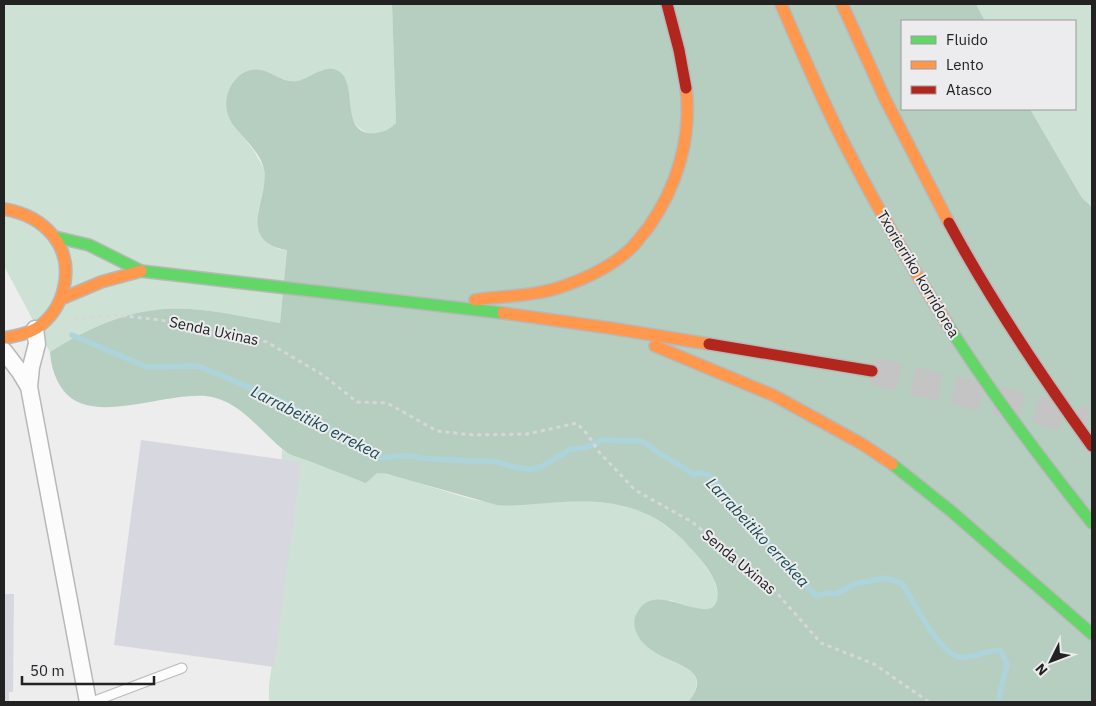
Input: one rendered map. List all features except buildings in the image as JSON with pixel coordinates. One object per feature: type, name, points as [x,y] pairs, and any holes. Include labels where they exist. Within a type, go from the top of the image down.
[{"type":"main road","points":[[441,305],[540,291],[560,287],[585,278],[623,256],[658,216],[670,195],[678,174],[686,128],[687,98],[683,64],[667,4]]},
{"type":"main road","name":"Txorierriko korridorea","points":[[781,4],[812,75],[864,182],[931,298],[973,364],[1014,422],[1092,522]]},
{"type":"main road","points":[[842,4],[892,114],[970,261],[1040,372],[1092,446]]},
{"type":"main road","points":[[4,209],[25,213],[36,218],[47,227],[56,237],[65,261],[66,277],[61,299],[55,310],[40,325],[20,336],[4,338]]},
{"type":"main road","points":[[56,237],[71,238],[106,252],[142,271],[441,305],[610,328],[872,371]]},
{"type":"main road","points":[[61,299],[101,282],[142,271]]},
{"type":"main road","points":[[610,328],[775,396],[808,412],[862,444],[889,462],[951,511],[1092,634]]},
{"type":"street","points":[[28,387],[40,325]]},
{"type":"street","points":[[4,351],[20,372],[28,387],[90,702]]},
{"type":"lane","points":[[90,702],[182,668]]},
{"type":"path","name":"Senda Uxinas","points":[[40,325],[115,315],[161,320],[213,333],[267,342],[323,375],[357,402],[387,403],[437,431],[473,435],[528,434],[577,423],[600,452],[635,490],[692,522],[767,582],[820,643],[874,664],[929,702]]},
{"type":"green space","points":[[4,4],[392,4],[396,123],[386,130],[369,133],[359,128],[349,109],[322,70],[297,81],[285,80],[268,72],[248,71],[233,124],[254,151],[264,169],[265,180],[258,212],[258,226],[278,249],[287,250],[280,323],[201,310],[152,310],[99,325],[50,352],[4,266]]},
{"type":"green space","points":[[392,4],[976,4],[984,20],[901,20],[901,110],[1031,110],[1082,198],[1092,207],[1092,702],[688,702],[695,691],[697,683],[695,676],[682,665],[656,653],[645,645],[636,632],[635,618],[643,605],[650,601],[667,600],[694,608],[708,609],[715,604],[718,596],[712,576],[697,555],[670,528],[656,519],[641,512],[611,503],[578,501],[513,506],[497,505],[387,474],[377,473],[366,483],[287,453],[236,407],[216,398],[199,396],[179,397],[114,407],[94,406],[77,401],[63,390],[54,372],[50,352],[82,333],[117,319],[153,310],[190,309],[280,323],[287,250],[271,245],[262,237],[258,227],[258,216],[265,180],[264,169],[255,151],[234,126],[229,117],[226,104],[229,90],[239,76],[251,70],[258,70],[290,81],[297,81],[319,71],[333,69],[342,74],[347,82],[352,116],[356,126],[364,132],[376,133],[387,130],[396,123]]},
{"type":"green space","points":[[976,4],[1092,4],[1092,207],[1082,198],[1031,110],[1076,110],[1076,20],[984,20]]},
{"type":"green space","points":[[282,449],[286,452],[400,478],[481,501],[578,500],[612,502],[641,511],[656,519],[694,551],[704,564],[716,586],[717,601],[711,608],[705,610],[692,608],[669,600],[656,653],[690,670],[695,676],[697,683],[695,692],[688,702],[269,702],[269,685],[274,650]]},
{"type":"waterway","name":"Larrabeitiko errekea","points":[[72,335],[147,367],[198,366],[282,401],[382,458],[414,456],[420,458],[492,461],[519,468],[532,469],[543,466],[569,450],[588,447],[604,439],[643,442],[694,475],[702,473],[713,479],[719,485],[724,496],[816,596],[827,593],[836,594],[855,584],[884,578],[902,583],[935,637],[951,653],[959,657],[965,657],[990,651],[1001,651],[1007,664],[998,702]]},
{"type":"tunnel","points":[[872,371],[1087,422]]},
{"type":"traffic: fast","points":[[55,237],[89,245],[141,271],[503,313]]},
{"type":"traffic: fast","points":[[946,322],[1016,424],[1092,523]]},
{"type":"traffic: fast","points":[[892,464],[951,511],[1092,634]]},
{"type":"traffic: slow","points":[[781,4],[819,92],[856,166],[946,322]]},
{"type":"traffic: slow","points":[[842,4],[885,99],[949,223]]},
{"type":"traffic: slow","points":[[475,300],[530,294],[561,287],[597,272],[621,257],[631,248],[648,228],[658,212],[674,179],[680,161],[687,125],[686,88]]},
{"type":"traffic: slow","points":[[4,209],[19,213],[44,226],[60,248],[65,261],[66,275],[59,302],[46,321],[29,332],[4,338]]},
{"type":"traffic: slow","points":[[61,299],[101,282],[141,271]]},
{"type":"traffic: slow","points":[[503,313],[709,344]]},
{"type":"traffic: slow","points":[[655,346],[775,396],[862,444],[892,464]]},
{"type":"traffic: jam","points":[[667,4],[679,50],[686,88]]},
{"type":"traffic: jam","points":[[949,223],[1017,337],[1092,446]]},
{"type":"traffic: jam","points":[[709,344],[872,371]]}]
